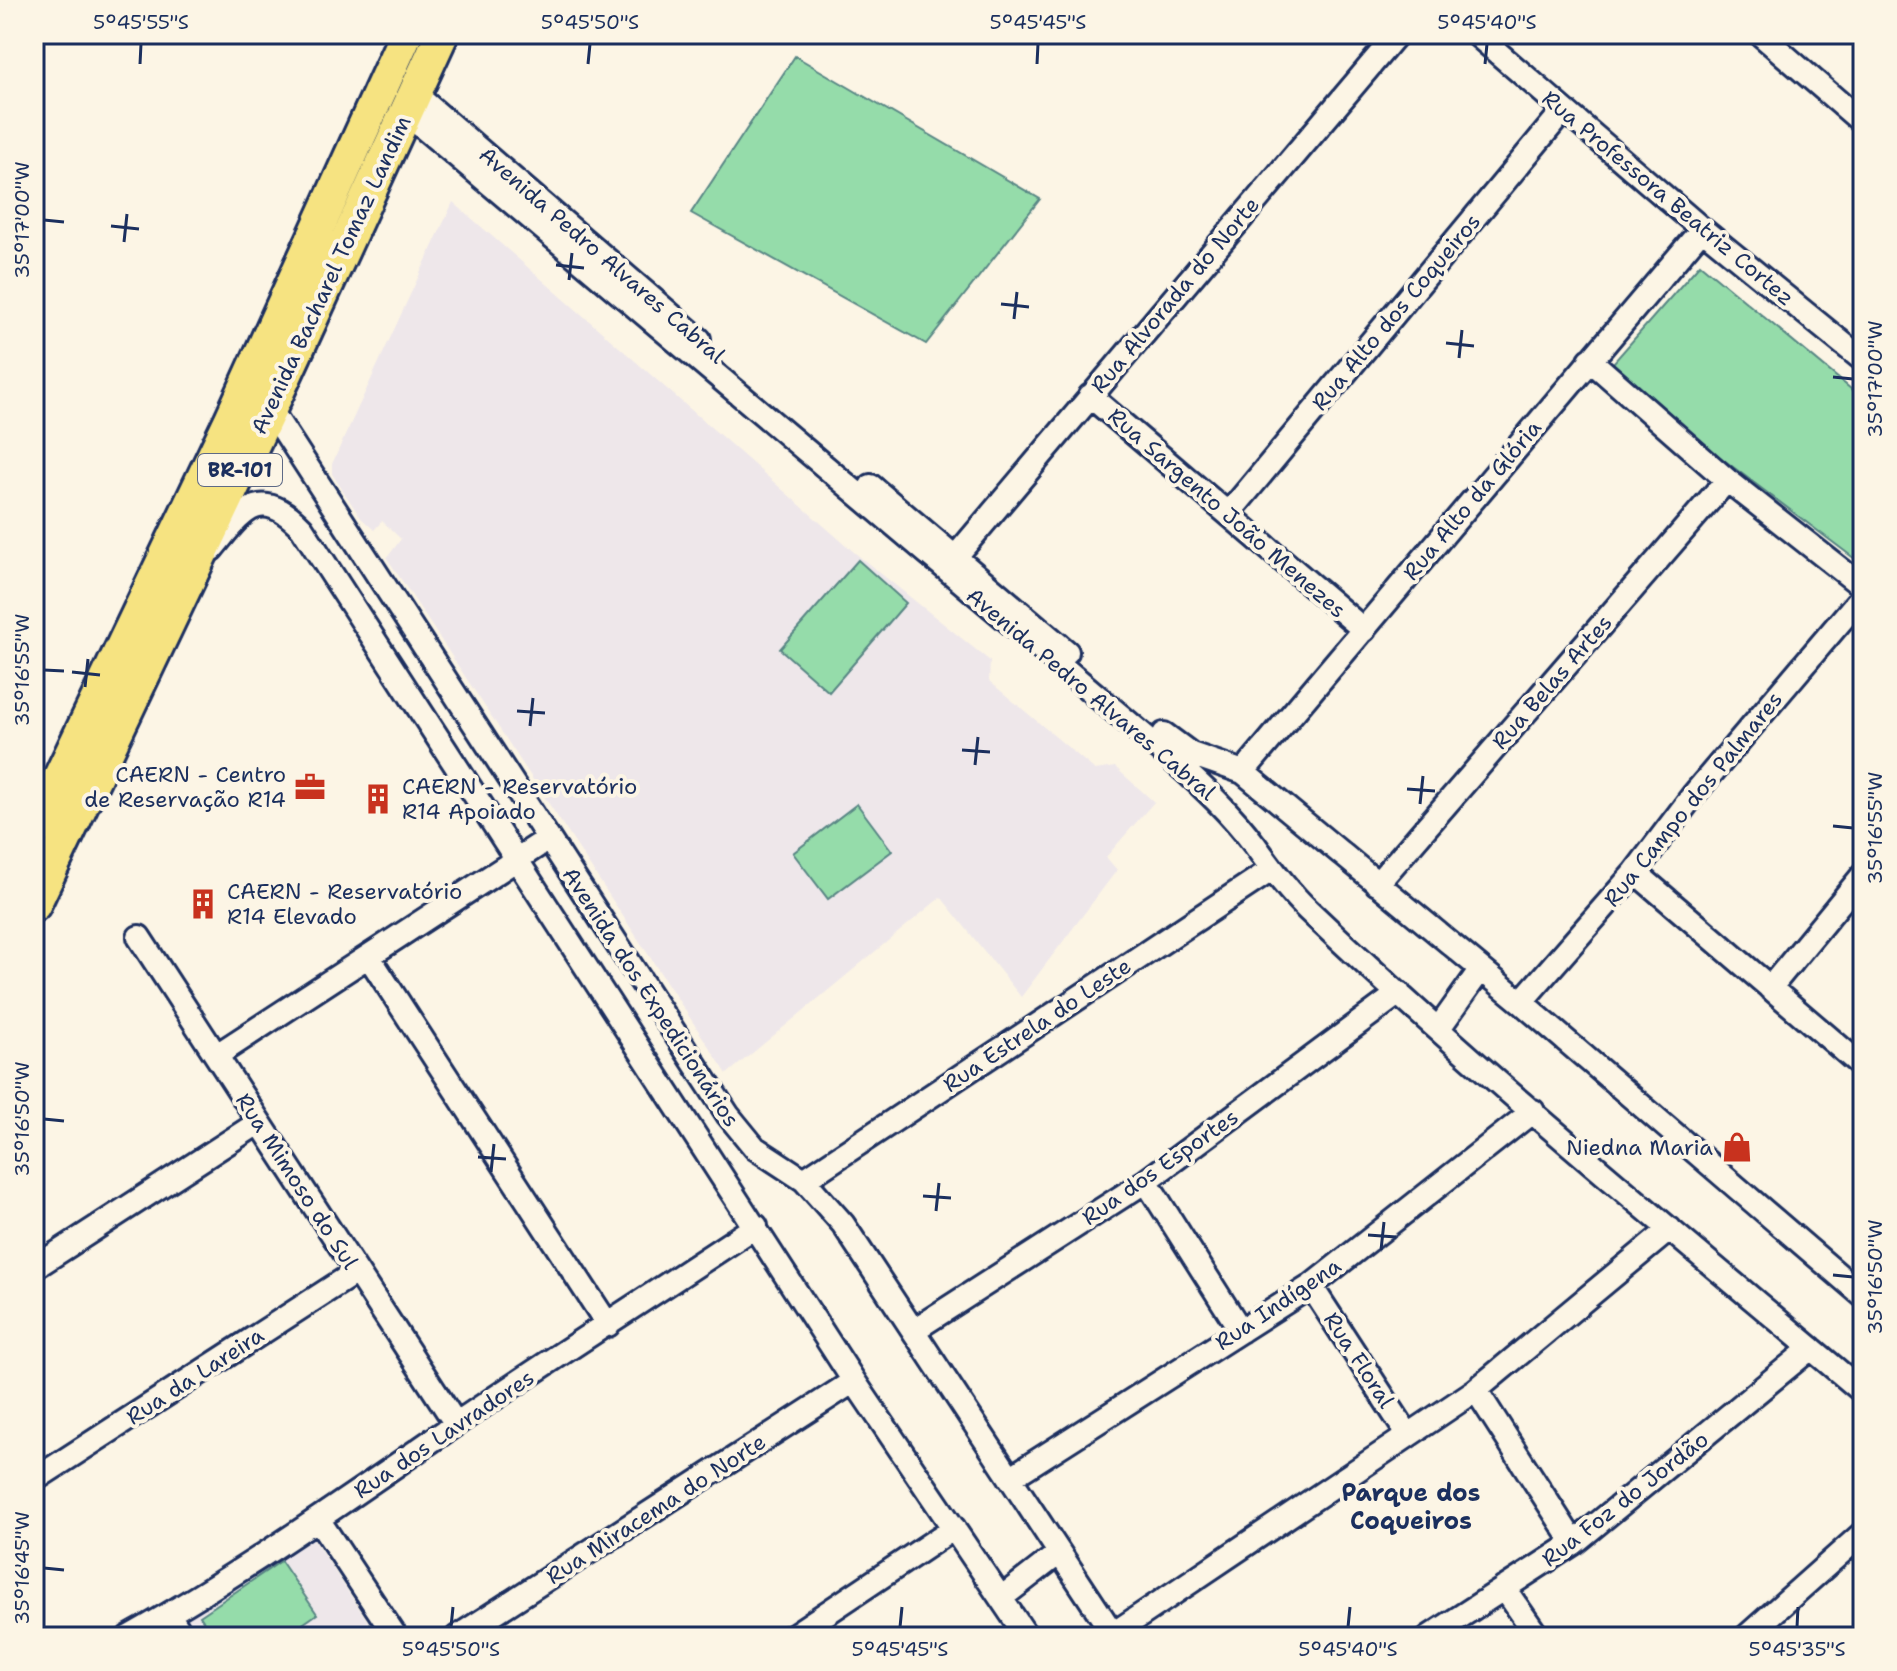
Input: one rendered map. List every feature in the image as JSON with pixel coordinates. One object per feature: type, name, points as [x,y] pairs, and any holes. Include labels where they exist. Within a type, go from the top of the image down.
[{"type":"highway","name":"Avenida Bacharel Tomaz Landim","points":[[34,831],[231,419],[406,34]]},
{"type":"highway","name":"Avenida Bacharel Tomaz Landim","points":[[34,905],[270,409],[442,34]]},
{"type":"street","points":[[1363,72],[1374,34]]},
{"type":"street","name":"Rua Alvorada do Norte","points":[[950,563],[1397,34]]},
{"type":"street","name":"Rua Professora Beatriz Cortez","points":[[1476,34],[1702,229],[1863,360]]},
{"type":"street","points":[[1760,34],[1863,123]]},
{"type":"street","name":"Avenida Pedro Alvares Cabral","points":[[410,104],[736,389],[1181,748],[1203,760],[1243,772],[1521,1002],[1863,1296]]},
{"type":"street","name":"Rua Alto dos Coqueiros","points":[[1229,513],[1563,111]]},
{"type":"street","name":"Rua Alto da Glória","points":[[1243,772],[1702,229]]},
{"type":"street","points":[[1590,360],[1727,480],[1863,587]]},
{"type":"street","name":"Rua Sargento João Menezes","points":[[1090,396],[1364,630]]},
{"type":"street","name":"Avenida dos Expedicionários","points":[[270,409],[740,1133],[772,1161],[804,1180],[843,1224],[1114,1636]]},
{"type":"street","name":"Rua Belas Artes","points":[[1377,884],[1727,480]]},
{"type":"street","name":"Avenida dos Expedicionários","points":[[188,578],[247,510],[257,505],[284,511],[302,528],[854,1381],[1027,1637]]},
{"type":"street","name":"Avenida Pedro Alvares Cabral","points":[[950,563],[1220,803],[1255,845],[1271,870],[1305,908],[1533,1111],[1863,1392]]},
{"type":"street","name":"Rua Campo dos Palmares","points":[[1521,1002],[1635,872],[1694,794],[1863,595]]},
{"type":"street","points":[[377,644],[408,623]]},
{"type":"street","points":[[217,1055],[548,839]]},
{"type":"street","name":"Rua Estrela do Leste","points":[[804,1180],[1271,870]]},
{"type":"street","points":[[1635,872],[1863,1067]]},
{"type":"street","points":[[1770,988],[1863,875]]},
{"type":"street","name":"Rua Mimoso do Sul","points":[[139,937],[456,1424]]},
{"type":"street","points":[[369,957],[608,1325]]},
{"type":"street","points":[[1439,1028],[1481,969]]},
{"type":"street","name":"Rua dos Esportes","points":[[914,1330],[1146,1181],[1399,993]]},
{"type":"street","name":"Rua Indígena","points":[[1010,1478],[1311,1286],[1533,1111]]},
{"type":"street","points":[[34,1268],[258,1123]]},
{"type":"street","points":[[1146,1181],[1241,1331]]},
{"type":"street","name":"Rua dos Lavradores","points":[[129,1637],[169,1615],[318,1519],[756,1226]]},
{"type":"street","points":[[1114,1636],[1476,1390],[1670,1229]]},
{"type":"street","name":"Rua da Lareira","points":[[34,1480],[356,1272]]},
{"type":"street","name":"Rua Floral","points":[[1311,1286],[1408,1435]]},
{"type":"street","name":"Rua Foz do Jordão","points":[[1429,1637],[1574,1543],[1811,1348]]},
{"type":"street","name":"Rua Miracema do Norte","points":[[457,1637],[854,1381]]},
{"type":"street","points":[[1476,1390],[1574,1543]]},
{"type":"street","points":[[318,1519],[396,1637]]},
{"type":"street","points":[[804,1634],[954,1528]]},
{"type":"street","points":[[1746,1637],[1863,1533]]},
{"type":"street","points":[[1001,1598],[1059,1553]]},
{"type":"street","points":[[1504,1588],[1538,1637]]},
{"type":"street","points":[[169,1615],[183,1637]]},
{"type":"shaded area","points":[[453,202],[855,553],[990,661],[989,681],[1095,770],[1115,767],[1154,802],[1106,857],[1117,870],[1021,997],[941,897],[727,1074],[387,558],[401,539],[382,521],[374,530],[361,518],[332,474],[332,464]]},
{"type":"shaded area","points":[[310,1534],[378,1637],[196,1637],[181,1615]]},
{"type":"green space","points":[[795,56],[1040,199],[926,344],[691,213]]},
{"type":"green space","points":[[1700,264],[1863,399],[1863,565],[1606,371]]},
{"type":"green space","points":[[858,560],[906,603],[829,692],[780,649]]},
{"type":"green space","points":[[857,804],[892,851],[828,899],[793,853]]},
{"type":"green space","points":[[281,1561],[317,1614],[284,1637],[214,1637],[200,1616]]},
{"type":"place","name":"CAERN - Centro de Reservação R14","points":[[310,787]]},
{"type":"place","name":"CAERN - Reservatório R14 Apoiado","points":[[378,799]]},
{"type":"place","name":"CAERN - Reservatório R14 Elevado","points":[[203,904]]},
{"type":"place","name":"Niedna Maria","points":[[1737,1147]]},
{"type":"district","name":"Parque dos Coqueiros","points":[[1411,1507]]}]
